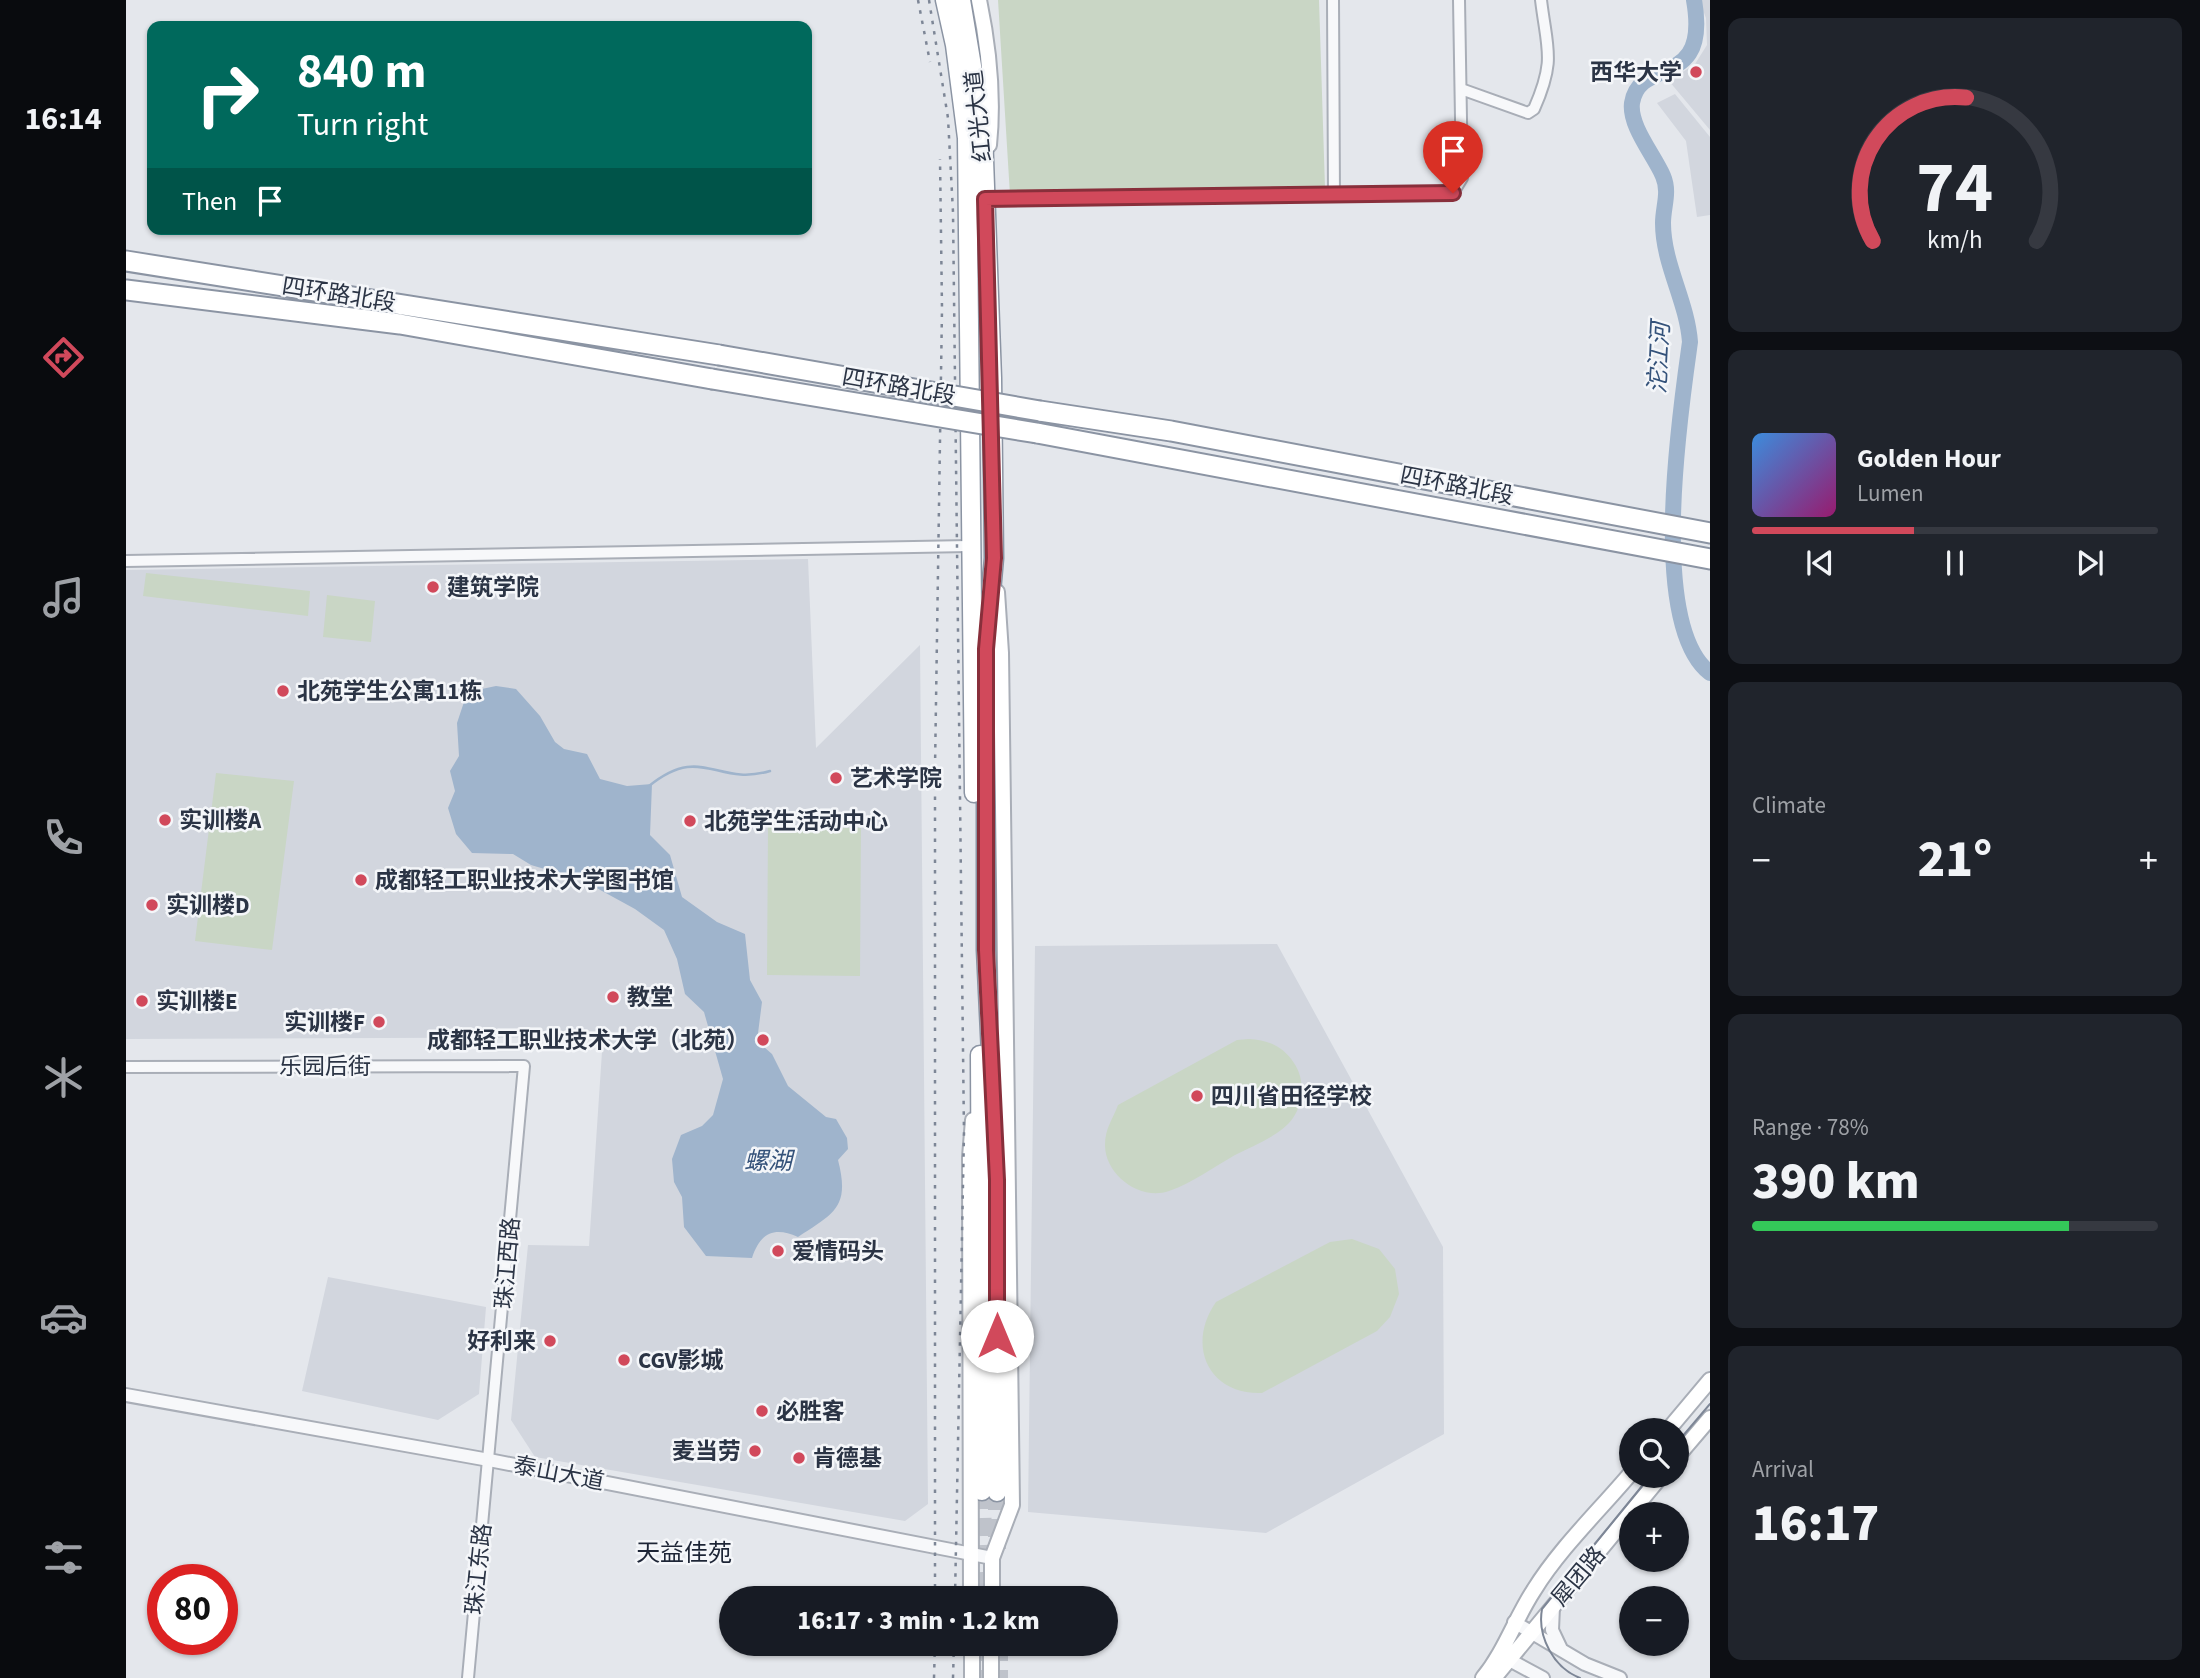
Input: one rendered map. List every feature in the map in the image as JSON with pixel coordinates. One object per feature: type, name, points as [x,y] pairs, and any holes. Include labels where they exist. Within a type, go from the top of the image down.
[{"type":"highway","name":"红光大道","points":[[945,0],[955,45],[967,138],[969,546],[990,1492],[997,1180],[986,950],[986,649],[994,558],[983,132],[961,0]]},
{"type":"highway","name":"四环路北段","points":[[126,261],[719,355],[1171,432],[1708,533]]},
{"type":"highway","name":"四环路北段","points":[[126,289],[400,324],[1037,433],[1708,559]]},
{"type":"highway","points":[[990,1034],[1007,1144]]},
{"type":"main road","points":[[979,0],[988,42],[991,121],[985,193]]},
{"type":"main road","points":[[992,1586],[992,1558],[1012,1505],[1001,653],[994,558]]},
{"type":"main road","points":[[971,1586],[970,1157],[980,1056]]},
{"type":"main road","points":[[1678,1418],[1710,1380]]},
{"type":"main road","points":[[1689,1443],[1710,1418]]},
{"type":"main road","name":"犀团路","points":[[1494,1678],[1505,1659],[1514,1622],[1535,1587],[1619,1487]]},
{"type":"main road","name":"犀团路","points":[[1483,1678],[1532,1632],[1651,1488]]},
{"type":"main road","points":[[972,1656],[972,1678]]},
{"type":"main road","points":[[991,1678],[992,1656]]},
{"type":"street","points":[[1334,0],[1334,194]]},
{"type":"street","points":[[985,193],[1453,193],[1462,178],[1459,0]]},
{"type":"street","points":[[1461,89],[1528,114],[1535,109],[1549,60],[1548,30],[1541,0]]},
{"type":"street","points":[[126,561],[969,546]]},
{"type":"street","name":"乐园后街","points":[[126,1068],[524,1066]]},
{"type":"street","name":"珠江西路","points":[[489,1460],[524,1066]]},
{"type":"street","name":"泰山大道","points":[[126,1395],[489,1460],[992,1558]]},
{"type":"street","name":"珠江东路","points":[[468,1678],[489,1460]]},
{"type":"street","points":[[1553,1606],[1552,1630],[1564,1651]]},
{"type":"street","points":[[1514,1622],[1564,1651],[1620,1678]]},
{"type":"street","points":[[1505,1659],[1543,1678]]},
{"type":"shaded area","name":"西华大学","points":[[1699,0],[1710,0],[1710,130],[1669,81],[1695,64],[1707,45],[1706,18]]},
{"type":"shaded area","points":[[1675,94],[1710,137],[1710,215],[1697,217],[1686,141],[1657,103]]},
{"type":"shaded area","name":"成都轻工职业技术大学（北苑）","points":[[808,559],[816,748],[920,645],[928,1504],[905,1521],[535,1457],[511,1420],[528,1245],[589,1246],[603,1037],[126,1039],[126,570]]},
{"type":"shaded area","name":"四川省田径学校","points":[[1277,944],[1443,1247],[1444,1434],[1266,1533],[1028,1512],[1035,946]]},
{"type":"shaded area","points":[[328,1277],[486,1307],[479,1394],[438,1420],[302,1391]]},
{"type":"green space","points":[[998,0],[1319,0],[1325,188],[1010,195]]},
{"type":"green space","points":[[146,573],[310,591],[308,616],[143,596]]},
{"type":"green space","points":[[327,595],[375,601],[371,642],[323,637]]},
{"type":"green space","points":[[216,773],[294,781],[272,950],[195,941]]},
{"type":"green space","points":[[768,827],[861,828],[860,976],[767,975]]},
{"type":"green space","points":[[1249,1039],[1280,1048],[1298,1069],[1301,1098],[1297,1112],[1288,1124],[1266,1140],[1178,1188],[1158,1193],[1147,1192],[1126,1183],[1111,1166],[1105,1145],[1118,1105],[1237,1040]]},
{"type":"green space","points":[[1352,1239],[1379,1249],[1395,1269],[1399,1294],[1390,1317],[1377,1331],[1262,1393],[1228,1386],[1216,1376],[1203,1350],[1203,1335],[1207,1318],[1216,1302],[1330,1242]]},
{"type":"water","name":"螺湖","points":[[496,686],[516,689],[540,716],[555,742],[564,749],[587,754],[600,779],[627,786],[652,784],[650,835],[670,855],[682,897],[717,922],[745,934],[750,980],[762,1002],[757,1041],[772,1054],[788,1086],[826,1117],[836,1119],[847,1138],[848,1149],[838,1160],[842,1188],[840,1199],[830,1214],[798,1237],[782,1232],[769,1234],[759,1243],[752,1258],[706,1256],[684,1227],[682,1197],[674,1182],[672,1159],[681,1135],[702,1126],[713,1115],[723,1079],[704,1012],[685,994],[677,959],[664,930],[635,909],[582,880],[531,865],[513,854],[472,853],[456,834],[448,808],[455,791],[450,771],[459,756],[457,723],[465,699],[477,690]]},
{"type":"waterway","name":"沱江河","points":[[1694,0],[1696,29],[1692,48],[1684,60],[1647,79],[1638,89],[1632,103],[1632,112],[1638,131],[1665,182],[1664,238],[1688,327],[1690,342],[1680,417],[1673,516],[1674,566],[1679,611],[1691,648],[1710,673]]},
{"type":"waterway","points":[[649,786],[667,774],[683,768],[709,768],[736,774],[770,771]]},
{"type":"tunnel","points":[[982,1491],[984,1586]]},
{"type":"tunnel","points":[[997,1492],[997,1549]]},
{"type":"tunnel","points":[[984,1656],[984,1678]]},
{"type":"tunnel","points":[[999,1656],[999,1678]]},
{"type":"tram line","points":[[1689,1429],[1710,1404]]},
{"type":"tram line","points":[[1580,1678],[1562,1667],[1549,1650],[1542,1630],[1542,1609],[1640,1488]]},
{"type":"railway","points":[[918,0],[930,62]]},
{"type":"railway","points":[[929,0],[948,118],[953,212],[964,1133],[955,1586]]},
{"type":"railway","points":[[935,1586],[935,768],[942,309],[940,159]]},
{"type":"railway","points":[[934,1678],[935,1656]]},
{"type":"railway","points":[[953,1678],[954,1656]]},
{"type":"place","name":"西华大学","points":[[1696,72]]},
{"type":"place","name":"建筑学院","points":[[433,587]]},
{"type":"place","name":"北苑学生公寓11栋","points":[[283,691]]},
{"type":"place","name":"艺术学院","points":[[836,778]]},
{"type":"place","name":"实训楼A","points":[[165,820]]},
{"type":"place","name":"北苑学生活动中心","points":[[690,821]]},
{"type":"place","name":"成都轻工职业技术大学图书馆","points":[[361,880]]},
{"type":"place","name":"实训楼D","points":[[152,905]]},
{"type":"place","name":"教堂","points":[[613,997]]},
{"type":"place","name":"实训楼E","points":[[142,1001]]},
{"type":"place","name":"实训楼F","points":[[379,1022]]},
{"type":"place","name":"成都轻工职业技术大学（北苑）","points":[[763,1040]]},
{"type":"place","name":"四川省田径学校","points":[[1197,1096]]},
{"type":"place","name":"爱情码头","points":[[778,1251]]},
{"type":"place","name":"好利来","points":[[550,1341]]},
{"type":"place","name":"CGV影城","points":[[624,1360]]},
{"type":"place","name":"必胜客","points":[[762,1411]]},
{"type":"place","name":"麦当劳","points":[[755,1451]]},
{"type":"place","name":"肯德基","points":[[799,1458]]},
{"type":"district","name":"天益佳苑","points":[[684,1553]]},
{"type":"route","points":[[997,1336],[997,1180],[986,950],[986,649],[994,558],[992,378],[985,199],[1453,193]]}]
